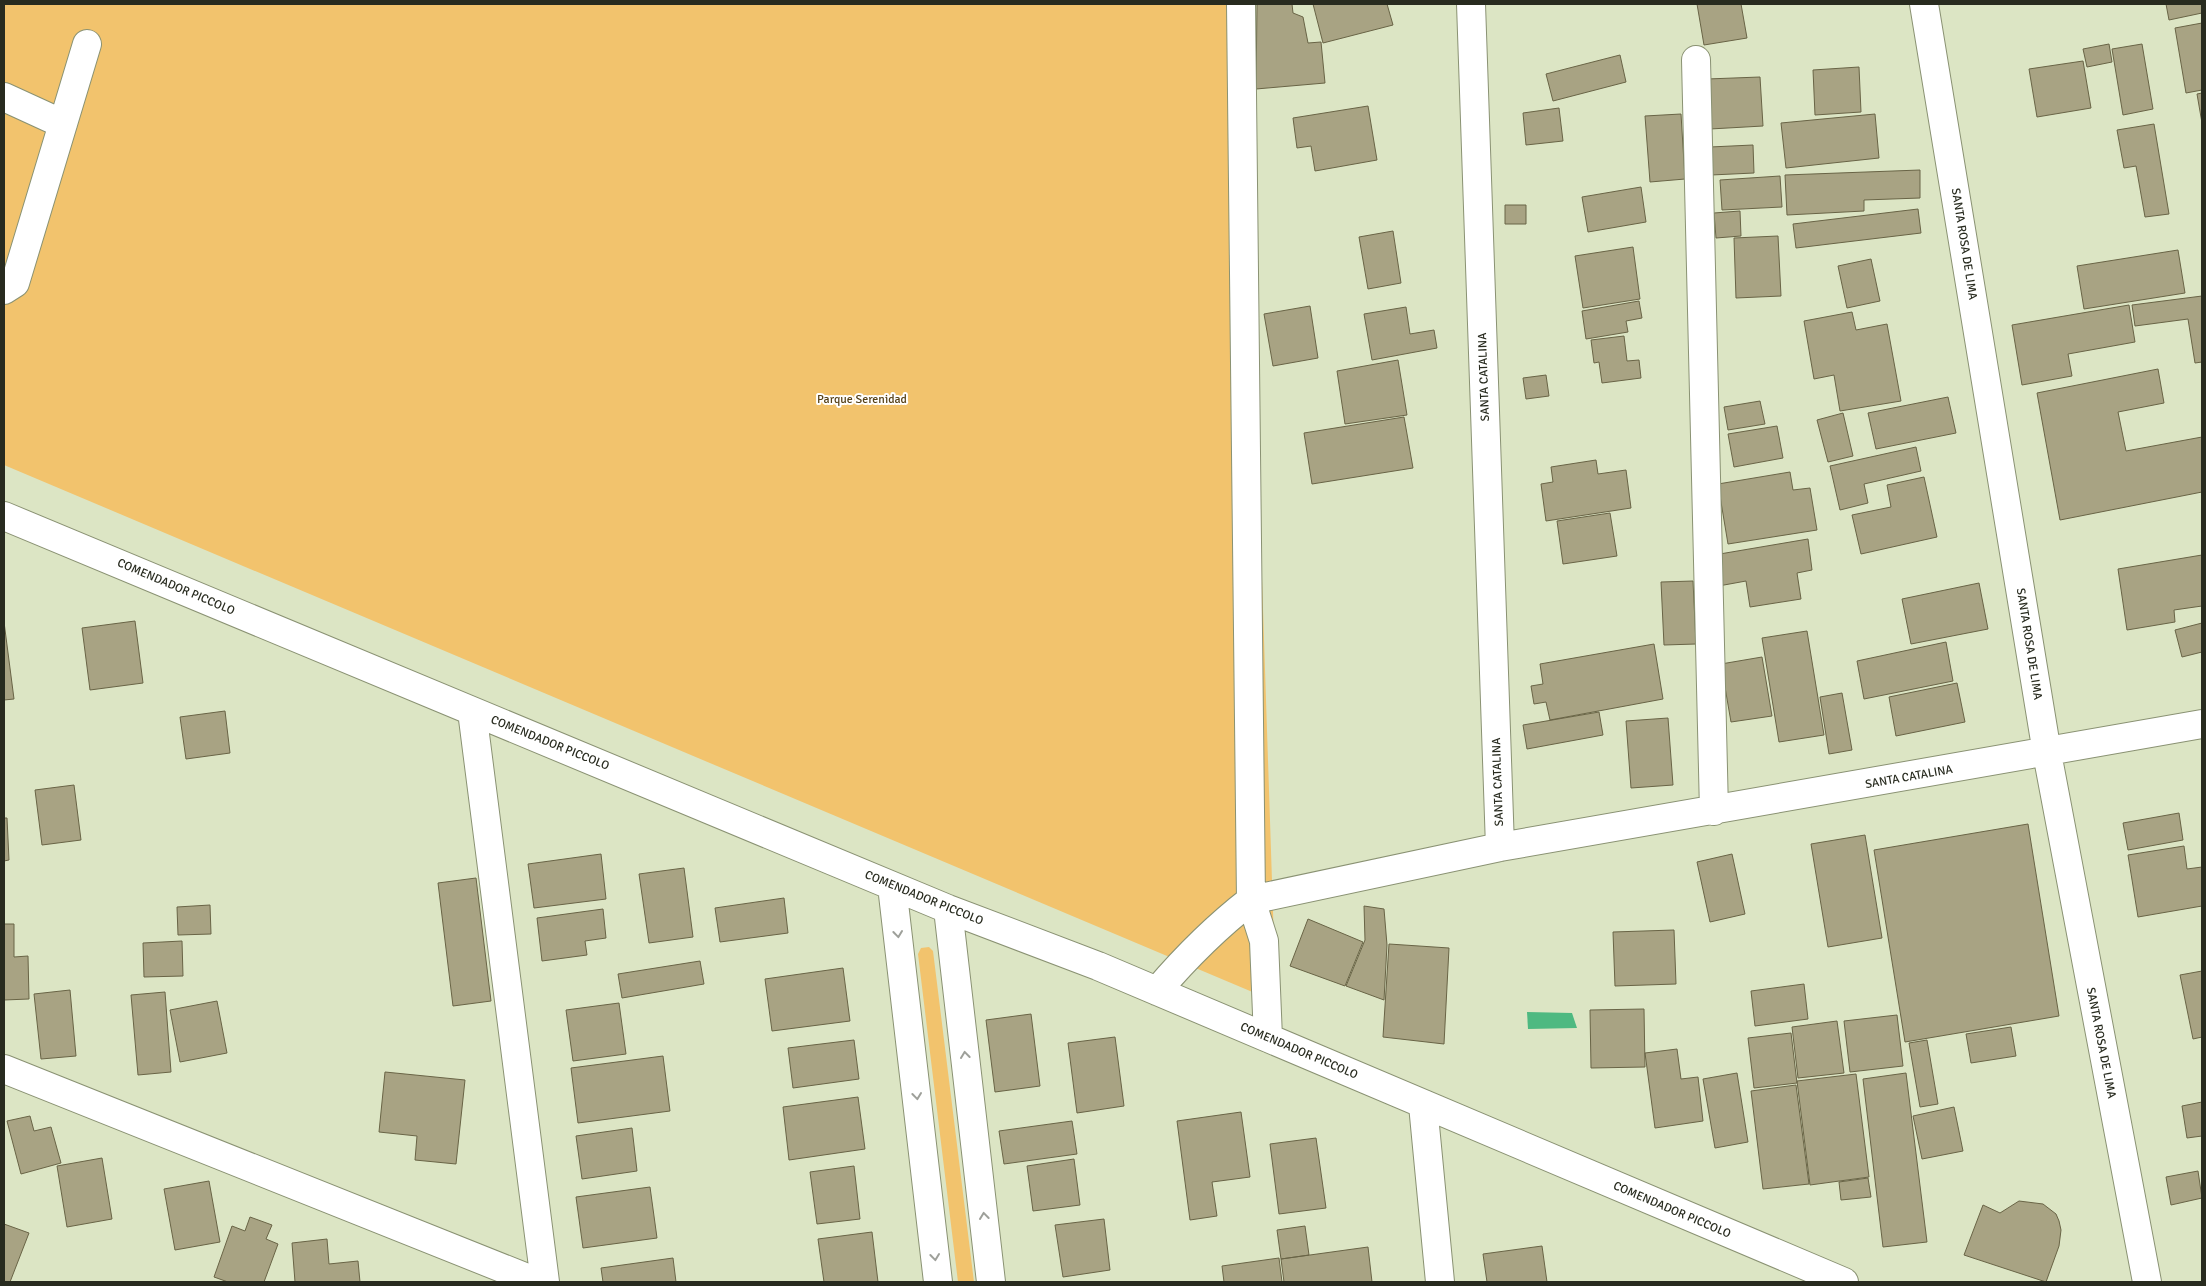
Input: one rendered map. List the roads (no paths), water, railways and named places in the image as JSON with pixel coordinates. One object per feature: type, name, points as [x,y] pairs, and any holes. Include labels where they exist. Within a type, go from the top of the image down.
[{"type":"street","points":[[1240,4],[1251,900],[1264,941],[1268,1038]]},
{"type":"street","name":"SANTA CATALINA","points":[[1471,4],[1500,847],[2047,753],[2202,724]]},
{"type":"street","name":"SANTA ROSA DE LIMA","points":[[1924,4],[2047,753],[2146,1282]]},
{"type":"street","points":[[4,290],[15,283],[87,44]]},
{"type":"street","points":[[1696,60],[1714,811]]},
{"type":"street","points":[[4,97],[63,124]]},
{"type":"street","name":"COMENDADOR PICCOLO","points":[[4,516],[892,886],[1157,991],[1832,1280]]},
{"type":"street","points":[[472,711],[545,1282]]},
{"type":"street","points":[[1157,991],[1186,958],[1222,923],[1251,900],[1500,847]]},
{"type":"street","points":[[892,886],[938,1282]]},
{"type":"street","points":[[948,909],[991,1282]]},
{"type":"street","points":[[4,1069],[537,1282]]},
{"type":"street","points":[[1423,1104],[1440,1282]]},
{"type":"park label","name":"Parque Serenidad","points":[[862,399]]}]
